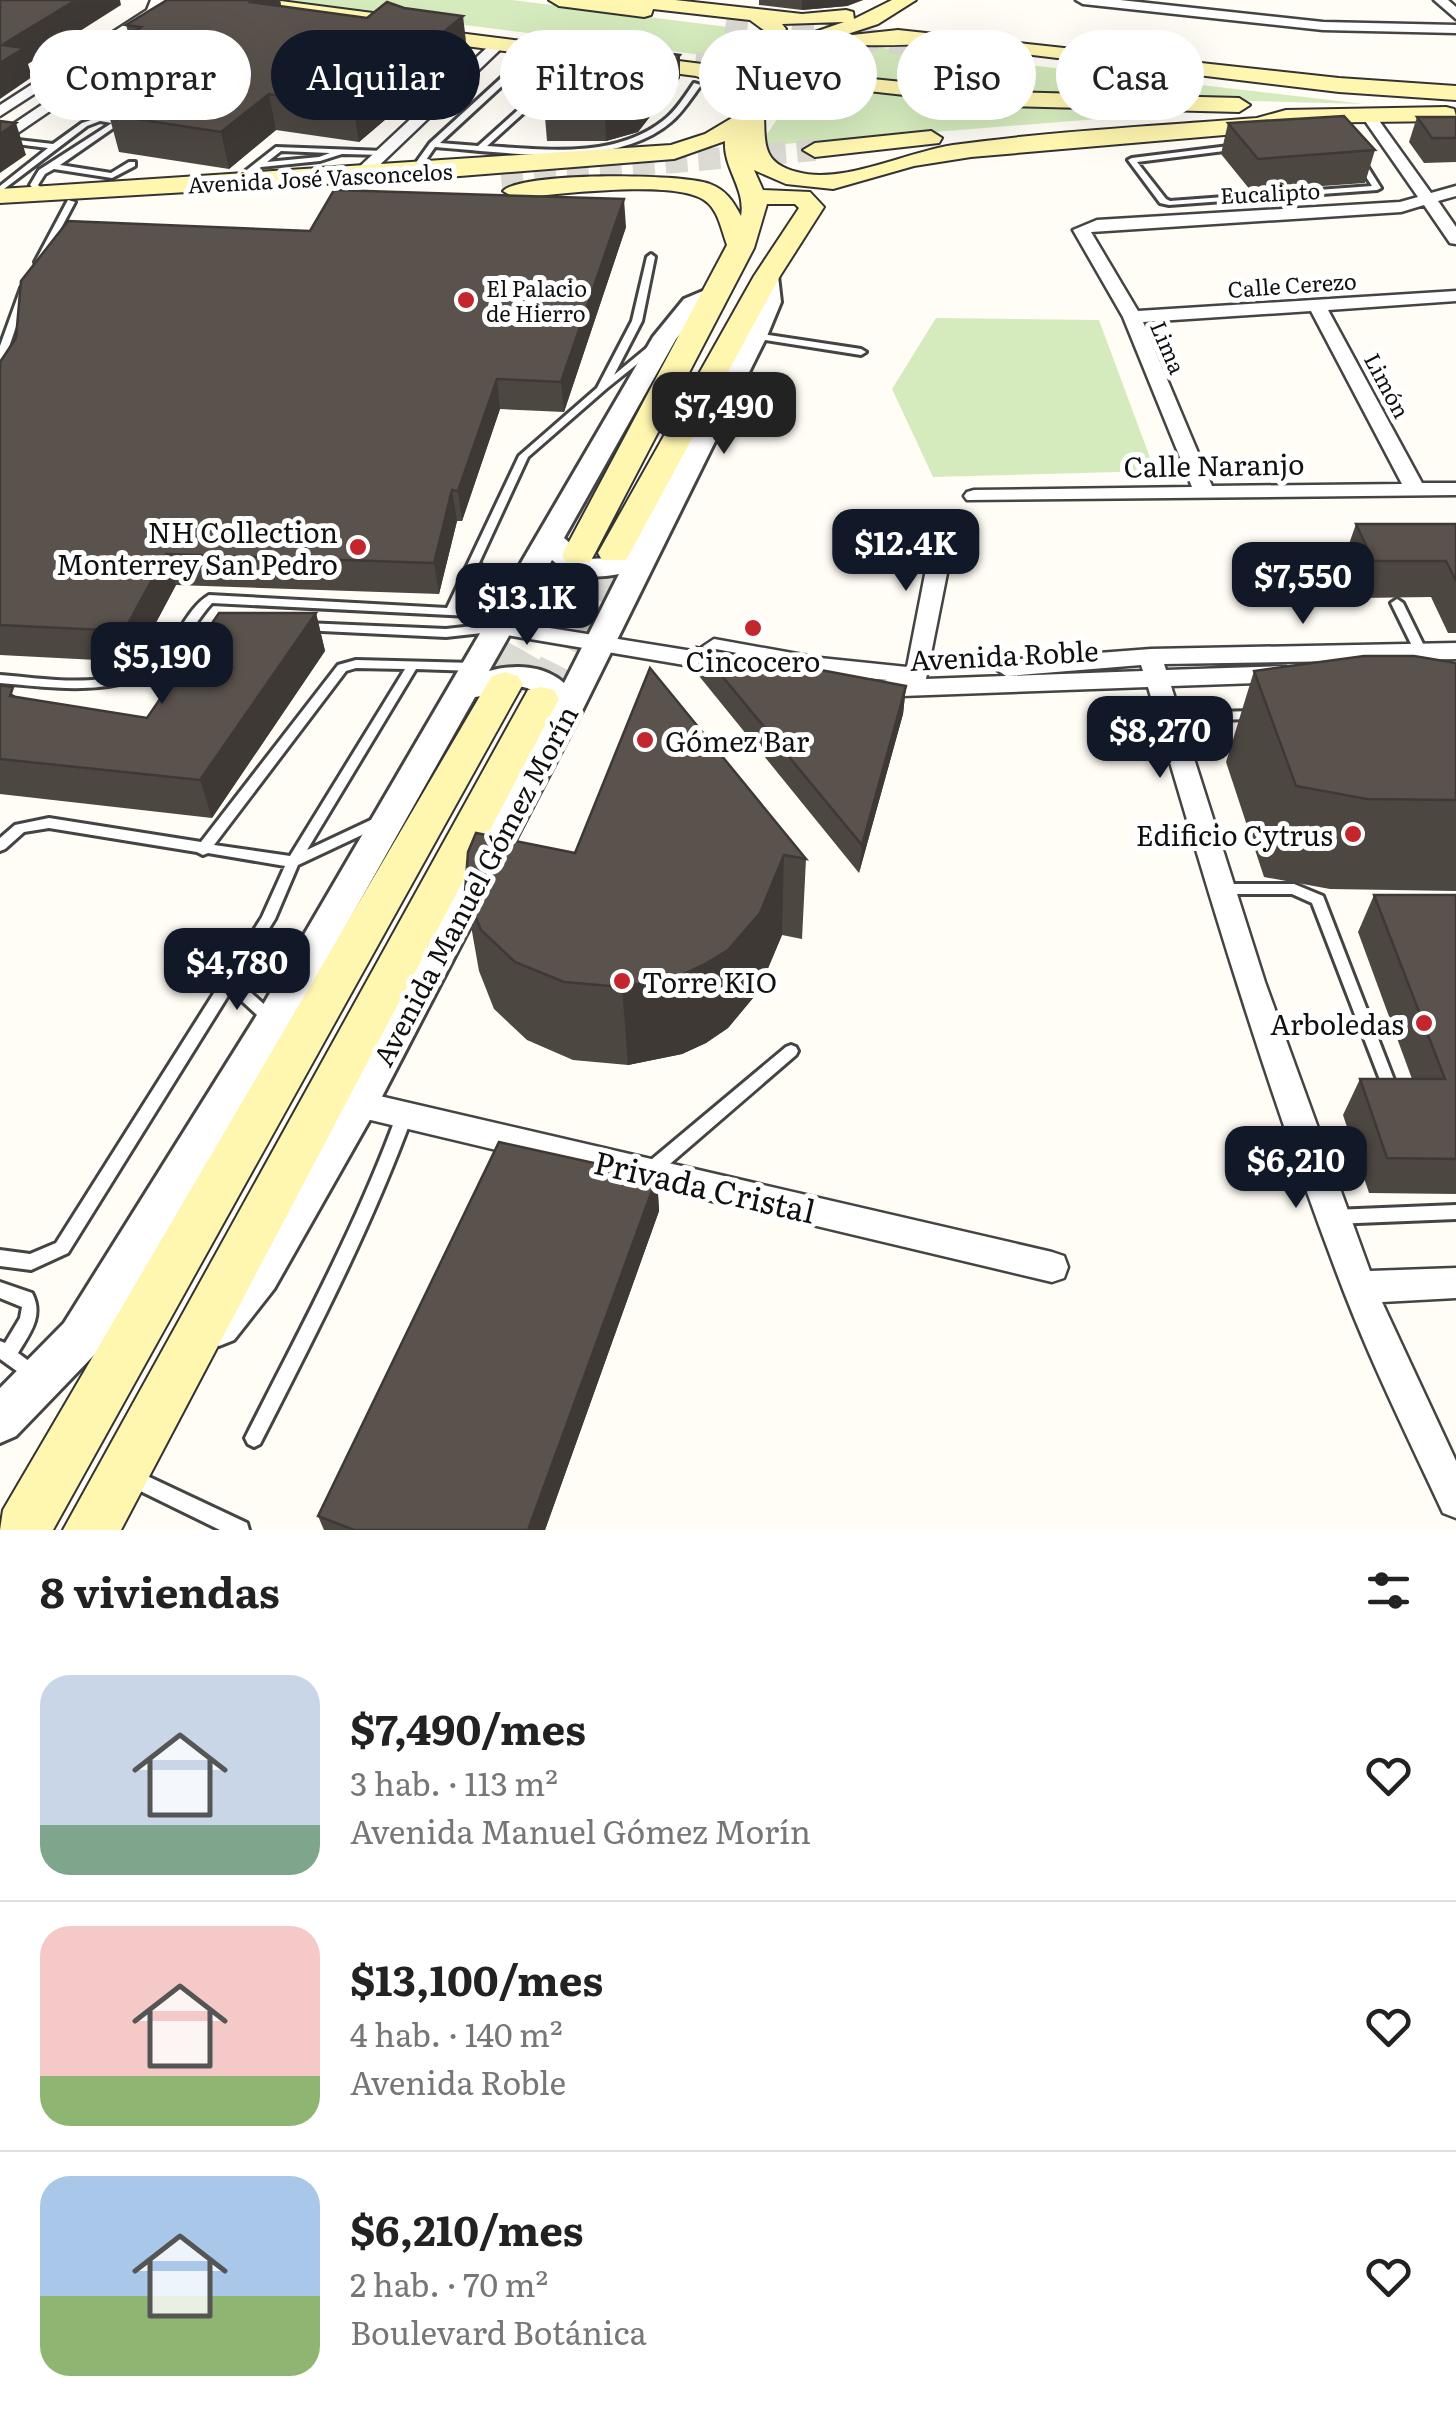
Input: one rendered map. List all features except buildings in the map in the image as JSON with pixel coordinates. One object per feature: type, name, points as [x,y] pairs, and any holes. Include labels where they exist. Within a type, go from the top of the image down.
[{"type":"main road","points":[[559,0],[726,22]]},
{"type":"main road","points":[[621,0],[757,16],[827,19],[904,0]]},
{"type":"main road","points":[[838,30],[872,20],[904,0]]},
{"type":"main road","points":[[221,7],[271,6],[397,22],[697,73],[740,67],[756,56],[776,30],[757,16]]},
{"type":"main road","points":[[397,22],[400,29],[409,32],[499,44]]},
{"type":"main road","points":[[858,30],[913,26],[938,30]]},
{"type":"main road","points":[[1036,49],[1417,92]]},
{"type":"main road","points":[[1036,60],[1340,96],[1456,93]]},
{"type":"main road","points":[[679,70],[697,73]]},
{"type":"main road","points":[[877,86],[1004,99],[1386,109],[1424,115]]},
{"type":"main road","points":[[814,150],[1054,128],[1286,117],[1335,125],[1370,118],[1456,114]]},
{"type":"main road","points":[[753,120],[752,153],[761,165],[786,177],[826,182],[856,180],[902,162],[986,148],[1259,125],[1286,117]]},
{"type":"main road","points":[[640,155],[701,144],[740,120]]},
{"type":"main road","points":[[749,120],[735,146],[755,210]]},
{"type":"main road","points":[[556,188],[662,175],[693,168],[700,162],[696,156],[687,154],[640,155]]},
{"type":"main road","name":"Avenida José Vasconcelos","points":[[0,193],[414,172],[457,158],[640,155]]},
{"type":"main road","points":[[791,241],[846,198],[930,157]]},
{"type":"main road","points":[[556,188],[655,182],[704,188],[718,198],[741,248]]},
{"type":"main road","name":"Avenida José Vasconcelos","points":[[0,206],[492,185],[556,188]]},
{"type":"main road","points":[[755,210],[760,201],[770,196],[808,200],[812,207],[767,276]]},
{"type":"main road","points":[[100,201],[171,206],[356,200]]},
{"type":"main road","name":"Avenida Manuel Gómez Morín","points":[[578,555],[741,248],[755,210]]},
{"type":"main road","name":"Avenida Manuel Gómez Morín","points":[[629,552],[767,276]]},
{"type":"main road","name":"Avenida Manuel Gómez Morín","points":[[91,1530],[174,1376],[509,693]]},
{"type":"main road","name":"Avenida Manuel Gómez Morín","points":[[20,1522],[509,693]]},
{"type":"street","points":[[126,30],[152,12],[158,0]]},
{"type":"street","points":[[1083,0],[1323,26],[1456,28]]},
{"type":"street","points":[[1442,0],[1456,15]]},
{"type":"street","points":[[361,174],[499,44]]},
{"type":"street","points":[[0,112],[30,93]]},
{"type":"street","points":[[1370,118],[1456,239]]},
{"type":"street","points":[[0,140],[30,120]]},
{"type":"street","name":"Eucalipto","points":[[1084,228],[1401,207],[1456,191]]},
{"type":"street","name":"Lima","points":[[1084,228],[1082,234],[1132,318],[1204,491]]},
{"type":"street","name":"Avenida Manuel Gómez Morín","points":[[0,1420],[80,1338],[272,1021],[389,817],[509,693],[603,635],[629,552],[756,336],[769,302],[767,276]]},
{"type":"street","name":"Avenida Manuel Gómez Morín","points":[[174,1376],[259,1276],[358,1104],[509,693],[508,613],[665,336],[692,304],[717,292]]},
{"type":"street","name":"Calle Cerezo","points":[[1132,318],[1456,296]]},
{"type":"street","name":"Limón","points":[[1317,305],[1416,489]]},
{"type":"street","name":"Calle Naranjo","points":[[974,496],[1456,489]]},
{"type":"street","points":[[917,674],[946,523]]},
{"type":"street","points":[[549,537],[563,558],[580,567],[616,566],[629,552]]},
{"type":"street","name":"Avenida Roble","points":[[508,613],[870,688],[1154,667],[1456,651]]},
{"type":"street","name":"Avenida Roble","points":[[603,635],[874,673],[1154,667],[1456,670]]},
{"type":"street","points":[[1154,667],[1256,1002],[1330,1217],[1420,1430],[1456,1500]]},
{"type":"street","name":"Privada Cristal","points":[[358,1104],[1052,1267]]},
{"type":"street","points":[[1359,1287],[1456,1283]]},
{"type":"lane","points":[[480,148],[528,150],[631,143],[670,119],[697,73]]},
{"type":"lane","points":[[414,172],[432,146],[500,84]]},
{"type":"lane","points":[[0,193],[94,118],[118,121],[37,177],[34,185],[42,193]]},
{"type":"lane","points":[[432,146],[457,158],[480,148],[509,120]]},
{"type":"lane","points":[[1202,129],[1232,147]]},
{"type":"lane","points":[[444,135],[457,158]]},
{"type":"lane","points":[[528,150],[540,138]]},
{"type":"lane","points":[[0,140],[55,146]]},
{"type":"lane","points":[[1250,146],[1132,160],[1163,201],[1169,203],[1377,188],[1355,156]]},
{"type":"lane","points":[[237,182],[279,148],[384,153]]},
{"type":"lane","points":[[258,165],[320,159],[348,150]]},
{"type":"lane","points":[[53,166],[112,176],[132,164]]},
{"type":"lane","points":[[0,359],[20,298],[71,202]]},
{"type":"lane","points":[[601,390],[637,321],[651,257]]},
{"type":"lane","points":[[451,612],[524,456],[665,336]]},
{"type":"lane","points":[[756,336],[861,352]]},
{"type":"lane","points":[[474,563],[508,613]]},
{"type":"lane","points":[[0,679],[66,682],[132,676],[158,662],[209,598],[508,613]]},
{"type":"lane","points":[[1396,603],[1421,652]]},
{"type":"lane","points":[[292,626],[446,633],[508,613]]},
{"type":"lane","points":[[192,623],[212,624]]},
{"type":"lane","points":[[203,850],[336,673],[356,664],[412,665],[509,693]]},
{"type":"lane","points":[[0,1258],[31,1262],[54,1254],[102,1186],[226,979],[268,919],[293,862],[412,665]]},
{"type":"lane","points":[[1172,717],[1266,714]]},
{"type":"lane","points":[[0,846],[20,828],[49,824],[293,862],[389,817]]},
{"type":"lane","points":[[1223,889],[1302,890],[1318,900],[1389,1085]]},
{"type":"lane","points":[[226,979],[272,1021]]},
{"type":"lane","points":[[649,1172],[791,1051]]},
{"type":"lane","points":[[254,1438],[338,1269],[406,1114]]},
{"type":"lane","points":[[1330,1217],[1456,1212]]},
{"type":"lane","points":[[0,1290],[26,1299],[30,1306],[28,1320],[4,1351],[41,1381]]},
{"type":"lane","points":[[122,1474],[240,1530]]},
{"type":"green space","points":[[269,0],[512,0],[736,28],[699,30],[699,55],[679,52],[679,30],[505,30]]},
{"type":"green space","points":[[877,47],[897,50],[897,80],[877,77]]},
{"type":"green space","points":[[1036,66],[1056,68],[1056,96],[1036,95]]},
{"type":"green space","points":[[1204,85],[1364,104],[1204,100]]},
{"type":"green space","points":[[877,92],[897,94],[897,120],[1036,120],[1036,108],[1056,109],[1056,120],[1085,120],[759,146],[777,120],[877,120]]},
{"type":"green space","points":[[936,318],[1099,320],[1155,471],[933,477],[892,389]]},
{"type":"tunnel","points":[[726,22],[897,43]]},
{"type":"tunnel","points":[[695,63],[699,64]]},
{"type":"tunnel","points":[[501,177],[815,150]]},
{"type":"tunnel","points":[[541,699],[614,553]]},
{"type":"tunnel","points":[[568,573],[578,555]]},
{"type":"tunnel","points":[[505,684],[569,571]]},
{"type":"place","name":"El Palacio de Hierro","points":[[466,300]]},
{"type":"place","name":"NH Collection Monterrey San Pedro","points":[[358,547]]},
{"type":"place","name":"Cincocero","points":[[753,628]]},
{"type":"place","name":"Gómez Bar","points":[[645,740]]},
{"type":"place","name":"Edificio Cytrus","points":[[1353,834]]},
{"type":"place","name":"Torre KIO","points":[[622,981]]},
{"type":"place","name":"Arboledas","points":[[1424,1023]]}]
